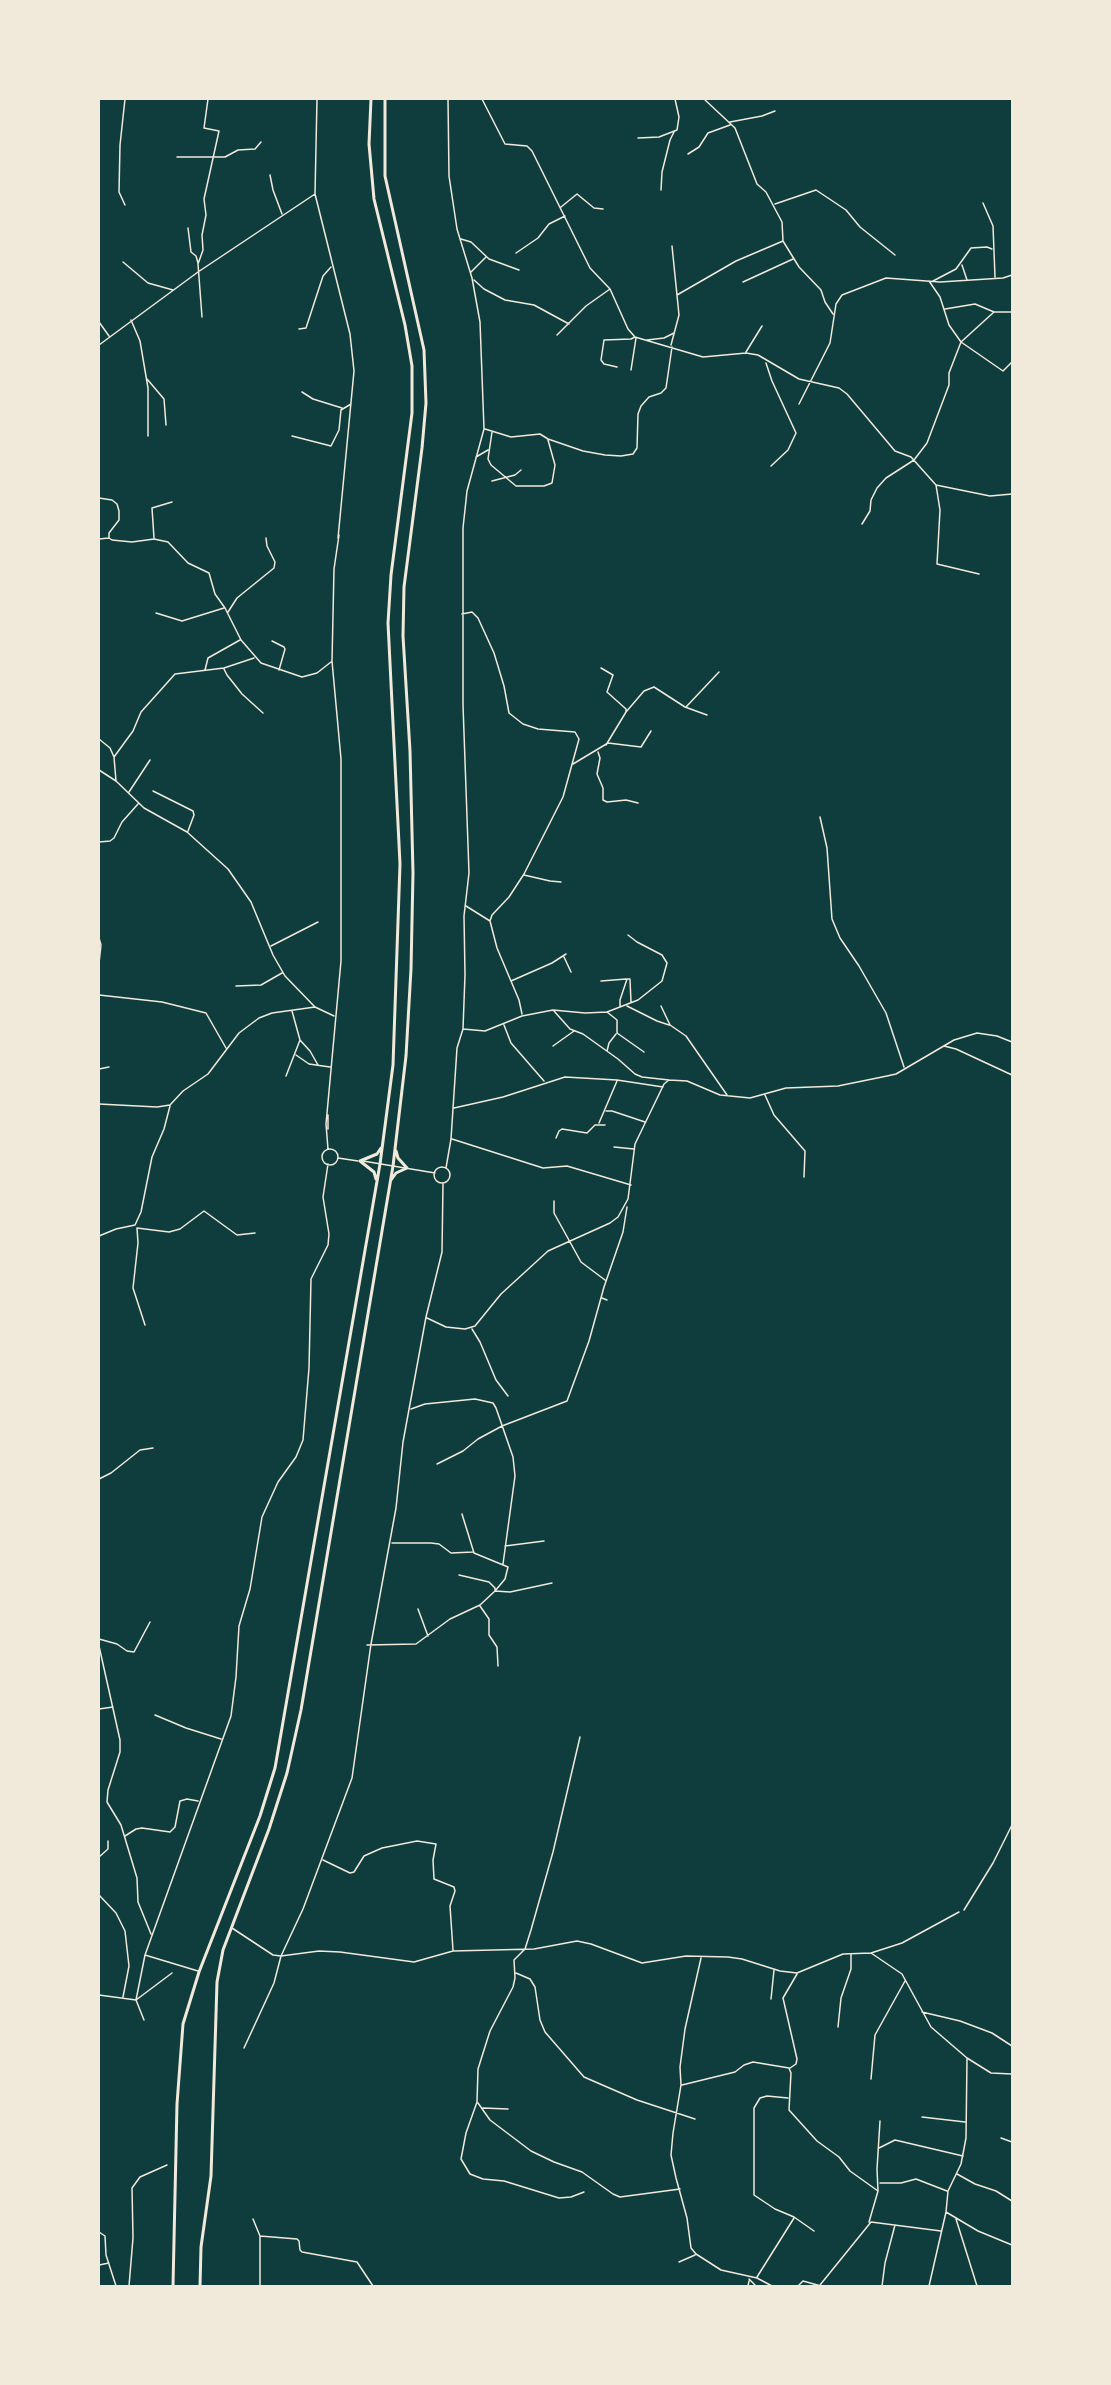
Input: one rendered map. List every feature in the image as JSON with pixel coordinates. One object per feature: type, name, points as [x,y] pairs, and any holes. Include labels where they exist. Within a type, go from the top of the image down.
[{"type":"highway","points":[[173,2286],[177,2104],[183,2024],[199,1972],[260,1816],[276,1768],[380,1164],[393,1065],[398,992],[400,864],[388,624],[412,413],[412,366],[405,325],[374,199],[369,144],[371,99]]},
{"type":"highway","points":[[200,2286],[201,2247],[211,2176],[217,1982],[223,1950],[269,1829],[287,1773],[301,1710],[393,1166],[407,1045],[413,883],[410,751],[403,636],[404,587],[423,448],[426,403],[424,350],[385,176],[385,99]]},
{"type":"highway","points":[[377,1182],[374,1172],[360,1161],[377,1154],[382,1146]]},
{"type":"highway","points":[[390,1181],[396,1173],[407,1168],[398,1158],[395,1149]]},
{"type":"street","points":[[124,205],[119,192],[120,145],[125,99]]},
{"type":"street","points":[[198,264],[203,250],[205,187],[219,131],[204,128],[208,99]]},
{"type":"street","points":[[317,99],[315,194],[353,352],[352,404],[332,593],[332,661],[341,771],[341,961],[326,1124],[328,1149],[323,1159],[328,1164]]},
{"type":"street","points":[[244,2048],[267,2001],[281,1956],[322,1860],[352,1778],[371,1644],[390,1543],[410,1409],[426,1317],[442,1252],[443,1183],[450,1176],[446,1168],[451,1139],[456,1057],[463,1029],[465,906],[469,850],[463,705],[463,528],[467,491],[484,429],[483,349],[472,278],[460,239],[449,176],[448,99]]},
{"type":"street","points":[[482,99],[505,144],[527,146],[532,151],[590,268],[610,289],[628,329],[636,337],[703,357],[746,353],[758,355],[799,379],[839,388],[847,394],[895,451],[914,460],[936,485],[940,510],[937,564],[979,574]]},
{"type":"street","points":[[661,190],[662,172],[670,140],[679,126],[675,99]]},
{"type":"street","points":[[704,99],[730,123],[740,139],[757,184],[774,204],[782,222],[783,241],[794,259],[821,290],[833,314]]},
{"type":"street","points":[[688,154],[699,147],[708,133],[730,123],[775,111]]},
{"type":"street","points":[[638,138],[659,137],[675,132]]},
{"type":"street","points":[[177,157],[225,158],[238,150],[255,149],[261,142]]},
{"type":"street","points":[[270,175],[283,215]]},
{"type":"street","points":[[774,204],[816,190],[846,210],[860,226],[895,255]]},
{"type":"street","points":[[99,345],[198,272],[315,194]]},
{"type":"street","points":[[561,207],[577,194],[594,208],[603,209]]},
{"type":"street","points":[[983,203],[993,226],[996,273],[994,278]]},
{"type":"street","points":[[516,253],[538,238],[549,224],[565,216]]},
{"type":"street","points":[[188,228],[191,252],[196,256],[198,264],[202,317]]},
{"type":"street","points":[[460,239],[471,242],[486,257],[519,270]]},
{"type":"street","points":[[677,295],[736,261],[783,241]]},
{"type":"street","points":[[484,429],[512,437],[540,434],[583,451],[605,455],[633,454],[638,448],[638,414],[641,406],[649,397],[661,393],[666,388],[671,346],[679,315],[672,246]]},
{"type":"street","points":[[930,281],[956,269],[971,248],[987,247],[993,252]]},
{"type":"street","points":[[471,273],[486,257]]},
{"type":"street","points":[[743,282],[794,259]]},
{"type":"street","points":[[123,262],[148,283],[173,290]]},
{"type":"street","points":[[961,263],[967,281]]},
{"type":"street","points":[[299,330],[306,328],[323,276],[332,266]]},
{"type":"street","points":[[799,404],[802,394],[812,381],[830,343],[833,314],[837,301],[842,295],[886,278],[967,281],[1012,275]]},
{"type":"street","points":[[1008,277],[1012,281]]},
{"type":"street","points":[[472,278],[484,289],[505,300],[534,305],[569,324]]},
{"type":"street","points":[[930,281],[940,297],[949,325],[960,342],[1003,371],[1012,362]]},
{"type":"street","points":[[557,335],[586,306],[610,289]]},
{"type":"street","points":[[944,309],[975,304],[994,312],[1012,312]]},
{"type":"street","points":[[862,524],[870,511],[871,500],[877,488],[886,477],[914,460],[931,436],[949,385],[949,373],[960,342],[994,312]]},
{"type":"street","points":[[131,320],[140,341],[147,379],[148,436]]},
{"type":"street","points":[[99,322],[109,337]]},
{"type":"street","points":[[746,353],[762,326]]},
{"type":"street","points":[[646,341],[664,338],[675,333]]},
{"type":"street","points":[[617,367],[604,364],[601,360],[604,340],[636,337]]},
{"type":"street","points":[[632,370],[636,337]]},
{"type":"street","points":[[766,361],[772,381],[796,433],[788,450],[771,466]]},
{"type":"street","points":[[147,379],[163,395],[166,425]]},
{"type":"street","points":[[302,392],[314,399],[343,408],[352,404]]},
{"type":"street","points":[[292,436],[332,446],[339,430],[343,408]]},
{"type":"street","points":[[492,432],[488,459],[491,465],[516,486],[544,486],[552,483],[555,465],[548,439]]},
{"type":"street","points":[[476,458],[488,450]]},
{"type":"street","points":[[492,481],[515,475],[521,470]]},
{"type":"street","points":[[936,485],[990,496],[1012,494]]},
{"type":"street","points":[[99,498],[112,500],[117,504],[119,520],[109,533],[109,538]]},
{"type":"street","points":[[154,539],[152,508],[172,502]]},
{"type":"street","points":[[99,539],[109,538],[132,542],[154,539],[168,542],[188,563],[209,573],[215,594],[255,658],[294,676],[311,676],[332,661]]},
{"type":"street","points":[[228,612],[237,598],[274,568],[275,562],[267,546],[266,538]]},
{"type":"street","points":[[156,613],[182,621],[225,608]]},
{"type":"street","points":[[462,614],[472,612],[478,618],[494,653],[509,713],[523,724],[538,729],[577,734],[579,739],[563,797],[524,874],[509,897],[492,915],[490,921],[497,948],[519,1000],[522,1016]]},
{"type":"street","points":[[204,671],[208,658],[242,640]]},
{"type":"street","points":[[272,641],[285,649],[279,670]]},
{"type":"street","points":[[114,757],[133,731],[141,712],[175,674],[224,668],[255,658]]},
{"type":"street","points":[[224,668],[242,694],[262,713]]},
{"type":"street","points":[[601,668],[613,675],[607,686],[607,692],[624,706],[626,712]]},
{"type":"street","points":[[685,707],[719,672]]},
{"type":"street","points":[[606,745],[626,712],[644,691],[654,687],[685,707],[707,715]]},
{"type":"street","points":[[573,764],[608,743],[641,747],[651,731]]},
{"type":"street","points":[[99,738],[110,748],[114,757],[116,782]]},
{"type":"street","points":[[598,750],[600,758],[597,774],[603,788],[603,800],[607,802],[626,800],[638,803]]},
{"type":"street","points":[[129,793],[150,760]]},
{"type":"street","points":[[99,770],[129,793],[138,803],[187,832],[235,877],[250,902],[283,972],[315,1007],[335,1016]]},
{"type":"street","points":[[153,791],[193,811],[194,815],[187,832]]},
{"type":"street","points":[[99,842],[110,841],[114,838],[122,822],[138,803]]},
{"type":"street","points":[[820,817],[827,848],[832,918],[840,938],[886,1013],[904,1068]]},
{"type":"street","points":[[524,874],[550,882],[561,882]]},
{"type":"street","points":[[465,906],[490,921]]},
{"type":"street","points":[[270,946],[318,922]]},
{"type":"street","points":[[463,1029],[484,1031],[522,1016],[553,1010],[585,1013],[607,1012],[631,1004],[662,981],[667,963],[662,955],[628,935]]},
{"type":"street","points":[[99,938],[101,945],[99,963]]},
{"type":"street","points":[[511,981],[566,954]]},
{"type":"street","points":[[563,956],[571,972]]},
{"type":"street","points":[[236,986],[261,985],[283,972]]},
{"type":"street","points":[[620,1008],[620,1000],[627,979]]},
{"type":"street","points":[[601,981],[630,979],[631,1004]]},
{"type":"street","points":[[99,995],[162,1002],[206,1013],[226,1048]]},
{"type":"street","points":[[626,1006],[670,1025],[686,1036],[728,1096]]},
{"type":"street","points":[[661,1006],[664,1017],[670,1025]]},
{"type":"street","points":[[145,1325],[133,1288],[138,1243],[136,1226],[152,1157],[164,1129],[170,1105],[183,1091],[208,1074],[239,1033],[259,1018],[315,1007]]},
{"type":"street","points":[[292,1010],[300,1040],[310,1051],[318,1066]]},
{"type":"street","points":[[553,1010],[570,1029],[583,1034],[642,1077],[687,1081],[720,1095],[750,1098],[800,1086],[838,1086],[887,1076],[944,1046],[977,1033],[997,1036],[1012,1042]]},
{"type":"street","points":[[607,1012],[617,1020],[617,1033],[609,1043],[607,1052]]},
{"type":"street","points":[[504,1025],[511,1042],[544,1082]]},
{"type":"street","points":[[553,1046],[574,1031]]},
{"type":"street","points":[[617,1033],[644,1052]]},
{"type":"street","points":[[286,1076],[300,1040]]},
{"type":"street","points":[[944,1046],[956,1048],[1012,1075]]},
{"type":"street","points":[[295,1054],[303,1061],[331,1067]]},
{"type":"street","points":[[327,1132],[332,1054]]},
{"type":"street","points":[[99,1069],[109,1067]]},
{"type":"street","points":[[453,1108],[503,1097],[544,1082],[576,1076],[663,1087]]},
{"type":"street","points":[[556,1138],[562,1129],[587,1133],[599,1124],[617,1080]]},
{"type":"street","points":[[437,1464],[457,1455],[478,1439],[502,1426],[567,1401],[589,1341],[623,1232],[635,1149],[645,1122],[669,1080]]},
{"type":"street","points":[[765,1094],[774,1115],[805,1151],[804,1177]]},
{"type":"street","points":[[99,1104],[157,1107],[170,1105]]},
{"type":"street","points":[[605,1111],[612,1111],[645,1122]]},
{"type":"street","points":[[599,1124],[606,1125]]},
{"type":"street","points":[[451,1139],[543,1168],[567,1166],[631,1185]]},
{"type":"street","points":[[614,1147],[635,1149]]},
{"type":"street","points":[[328,1149],[336,1151],[338,1158]]},
{"type":"street","points":[[338,1158],[435,1173]]},
{"type":"street","points":[[328,1164],[336,1162],[338,1158]]},
{"type":"street","points":[[144,2020],[136,2000],[145,1955],[169,1894],[232,1708],[239,1626],[250,1589],[262,1517],[278,1482],[296,1457],[303,1440],[309,1368],[311,1279],[328,1245],[329,1234],[323,1197],[328,1164]]},
{"type":"street","points":[[443,1183],[435,1178],[435,1173],[437,1169],[446,1168]]},
{"type":"street","points":[[555,1201],[554,1214],[581,1262],[606,1281]]},
{"type":"street","points":[[426,1317],[446,1327],[472,1328],[522,1273],[548,1251],[610,1223],[618,1217],[627,1203]]},
{"type":"street","points":[[99,1236],[116,1229],[136,1226],[169,1232],[180,1229],[204,1211],[237,1235],[255,1233]]},
{"type":"street","points":[[601,1298],[607,1300]]},
{"type":"street","points":[[472,1328],[496,1380],[508,1396]]},
{"type":"street","points":[[410,1409],[438,1402],[481,1400],[493,1403],[513,1457],[515,1476],[504,1547],[504,1564]]},
{"type":"street","points":[[99,1479],[111,1473],[140,1450],[153,1448]]},
{"type":"street","points":[[462,1514],[474,1553]]},
{"type":"street","points":[[504,1547],[544,1541]]},
{"type":"street","points":[[366,1645],[411,1645],[428,1636],[450,1619],[480,1605],[495,1591],[508,1571],[508,1567],[504,1564],[474,1553],[450,1553],[440,1544],[390,1543]]},
{"type":"street","points":[[459,1575],[489,1582],[495,1591]]},
{"type":"street","points":[[495,1591],[510,1592],[552,1583]]},
{"type":"street","points":[[480,1605],[489,1619],[489,1635],[497,1647],[498,1666]]},
{"type":"street","points":[[418,1609],[428,1636]]},
{"type":"street","points":[[99,1639],[134,1652],[150,1622]]},
{"type":"street","points":[[99,1646],[118,1724],[120,1752],[108,1790],[107,1802],[125,1836],[138,1878],[138,1902],[152,1935]]},
{"type":"street","points":[[99,1709],[113,1707]]},
{"type":"street","points":[[155,1715],[194,1731],[222,1739]]},
{"type":"street","points":[[580,1737],[543,1891],[525,1949],[514,1960],[513,1987],[490,2031],[478,2069],[477,2102],[466,2133],[461,2159],[470,2174],[483,2179],[504,2181],[559,2198],[571,2197],[584,2192]]},
{"type":"street","points":[[125,1836],[142,1828],[170,1832],[176,1827],[180,1801],[187,1799],[199,1801]]},
{"type":"street","points":[[964,1910],[999,1853],[1012,1825]]},
{"type":"street","points":[[99,1857],[108,1849],[108,1841]]},
{"type":"street","points":[[322,1860],[350,1873],[354,1872],[364,1856],[382,1848],[417,1841],[436,1844],[433,1860],[434,1879],[454,1887],[455,1891],[450,1906],[453,1951]]},
{"type":"street","points":[[99,1895],[117,1913],[125,1930],[129,1966],[123,1997]]},
{"type":"street","points":[[232,1928],[273,1954],[281,1956],[320,1951],[414,1962],[453,1951],[525,1949],[577,1941],[642,1963],[678,1957],[742,1959],[774,1970],[797,1973],[830,1958],[851,1953],[871,1953],[902,1943],[959,1912]]},
{"type":"street","points":[[838,2027],[841,1998],[851,1969],[851,1953]]},
{"type":"street","points":[[871,1953],[898,1971],[906,1980],[921,2012],[936,2033],[967,2058],[995,2074],[1012,2074]]},
{"type":"street","points":[[145,1955],[199,1972]]},
{"type":"street","points":[[701,1957],[685,2029],[680,2067],[681,2085],[671,2155],[680,2188],[691,2248],[696,2254],[721,2270],[757,2278],[772,2286]]},
{"type":"street","points":[[771,1999],[774,1970]]},
{"type":"street","points":[[99,1995],[136,2000],[172,1973]]},
{"type":"street","points":[[515,1973],[530,1979],[535,1987],[540,2020],[545,2032],[584,2077],[637,2100],[695,2119]]},
{"type":"street","points":[[681,2085],[735,2072],[753,2062],[789,2068],[796,2064],[797,2059],[783,1998],[797,1973]]},
{"type":"street","points":[[871,2079],[875,2035],[906,1980]]},
{"type":"street","points":[[921,2012],[960,2021],[992,2033],[1012,2046]]},
{"type":"street","points":[[929,2286],[946,2212],[948,2191],[963,2156],[967,2058]]},
{"type":"street","points":[[789,2068],[791,2073],[789,2110],[817,2141],[839,2157],[850,2171],[878,2191]]},
{"type":"street","points":[[789,2099],[782,2096],[767,2096],[760,2098],[754,2108],[753,2193],[756,2199],[794,2217],[814,2231]]},
{"type":"street","points":[[477,2102],[490,2120],[531,2151],[582,2172],[620,2197],[680,2188]]},
{"type":"street","points":[[482,2108],[508,2109]]},
{"type":"street","points":[[922,2117],[966,2122]]},
{"type":"street","points":[[798,2286],[803,2281],[821,2286],[858,2240],[868,2223],[879,2183],[877,2169],[880,2121]]},
{"type":"street","points":[[1001,2138],[1012,2142]]},
{"type":"street","points":[[878,2149],[895,2140],[963,2156]]},
{"type":"street","points":[[129,2286],[133,2238],[132,2188],[140,2177],[167,2165]]},
{"type":"street","points":[[956,2173],[1012,2201]]},
{"type":"street","points":[[879,2183],[901,2183],[916,2179],[948,2191]]},
{"type":"street","points":[[946,2212],[1012,2245]]},
{"type":"street","points":[[757,2278],[794,2217]]},
{"type":"street","points":[[253,2219],[260,2236],[260,2286]]},
{"type":"street","points":[[956,2219],[977,2286]]},
{"type":"street","points":[[868,2223],[895,2224],[941,2231]]},
{"type":"street","points":[[882,2286],[895,2224]]},
{"type":"street","points":[[99,2232],[105,2236],[106,2255],[116,2286]]},
{"type":"street","points":[[260,2236],[297,2239],[300,2241],[302,2252],[357,2262],[373,2286]]},
{"type":"street","points":[[679,2262],[696,2254]]},
{"type":"street","points":[[99,2265],[110,2263]]},
{"type":"street","points":[[748,2286],[750,2278]]},
{"type":"street","points":[[750,2278],[756,2286]]}]
